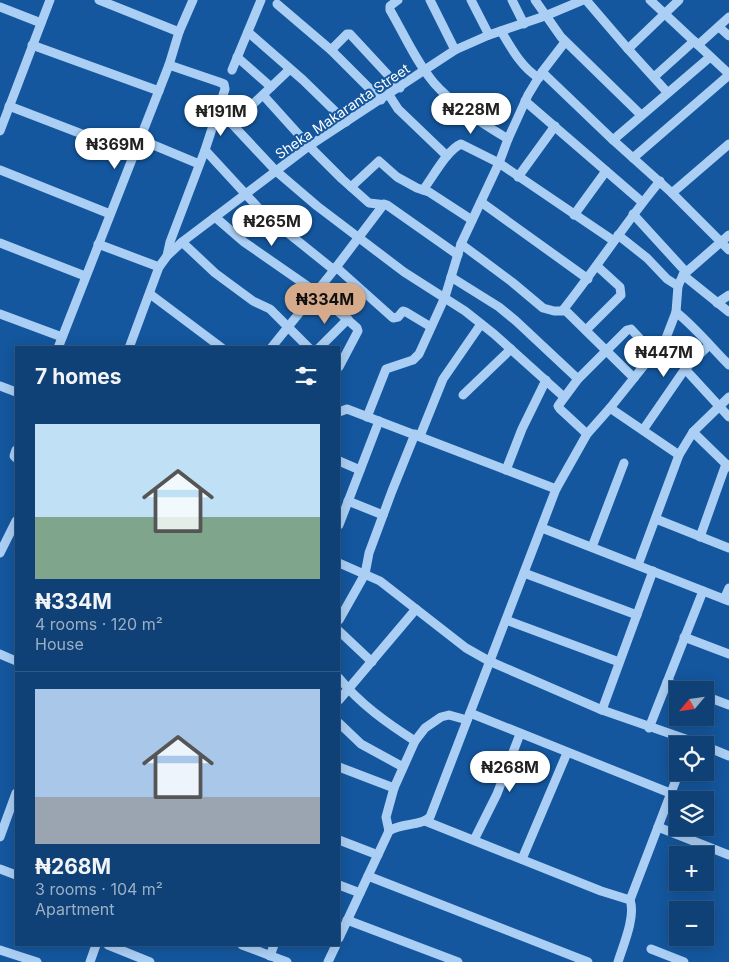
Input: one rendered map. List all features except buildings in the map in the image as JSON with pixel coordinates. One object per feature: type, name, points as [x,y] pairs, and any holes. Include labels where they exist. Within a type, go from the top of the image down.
[{"type":"street","points":[[0,130],[50,0]]},
{"type":"street","points":[[99,0],[180,32]]},
{"type":"street","points":[[59,346],[193,0]]},
{"type":"street","points":[[232,70],[261,0]]},
{"type":"street","points":[[266,0],[276,5],[279,2],[385,97],[447,156]]},
{"type":"street","points":[[398,0],[390,6],[390,10],[425,71],[435,84],[471,116],[508,139]]},
{"type":"street","points":[[430,0],[455,50]]},
{"type":"street","points":[[471,0],[489,35]]},
{"type":"street","points":[[512,0],[524,24]]},
{"type":"street","points":[[535,0],[565,42],[641,115]]},
{"type":"street","points":[[585,0],[667,92]]},
{"type":"street","name":"Sheka Makaranta Street","points":[[130,346],[159,267],[167,256],[182,242],[309,146],[400,88],[455,50],[489,35],[524,24],[585,0]]},
{"type":"street","points":[[633,158],[729,75],[650,0]]},
{"type":"street","points":[[628,49],[678,0]]},
{"type":"street","points":[[0,7],[41,23]]},
{"type":"street","points":[[654,77],[719,27],[729,17]]},
{"type":"street","points":[[719,27],[729,36]]},
{"type":"street","points":[[501,31],[515,54],[530,72],[541,75],[612,140],[725,238],[729,250]]},
{"type":"street","points":[[248,32],[346,122]]},
{"type":"street","points":[[331,50],[347,34],[350,34],[400,88]]},
{"type":"street","points":[[367,417],[386,369],[413,360],[419,354],[445,297],[461,244],[499,164],[525,101],[565,42]]},
{"type":"street","points":[[32,46],[159,91]]},
{"type":"street","points":[[237,57],[271,87]]},
{"type":"street","points":[[612,140],[710,57]]},
{"type":"street","points":[[167,256],[170,242],[205,150],[225,89],[224,84],[169,65]]},
{"type":"street","points":[[232,124],[290,69]]},
{"type":"street","points":[[263,94],[309,146],[369,203],[384,204],[458,255]]},
{"type":"street","points":[[525,101],[642,202]]},
{"type":"street","points":[[10,106],[134,154]]},
{"type":"street","points":[[218,112],[232,124],[276,172],[358,238],[404,272],[445,297],[482,324],[564,397]]},
{"type":"street","points":[[518,177],[555,126]]},
{"type":"street","points":[[139,139],[199,164]]},
{"type":"street","points":[[423,190],[447,156],[461,144],[499,164],[574,215],[647,258],[667,279],[678,286]]},
{"type":"street","points":[[672,193],[729,144]]},
{"type":"street","points":[[205,150],[269,218],[335,268],[394,318],[398,317],[403,311],[432,327]]},
{"type":"street","points":[[351,187],[378,161],[403,180],[472,220]]},
{"type":"street","points":[[0,170],[110,214]]},
{"type":"street","points":[[574,215],[606,171]]},
{"type":"street","points":[[461,244],[543,308],[554,311],[564,310],[633,214],[660,181]]},
{"type":"street","points":[[481,202],[588,279]]},
{"type":"street","points":[[273,346],[384,204]]},
{"type":"street","points":[[633,214],[685,273],[729,312]]},
{"type":"street","points":[[215,217],[244,242],[316,292],[357,328],[358,331],[340,365]]},
{"type":"street","points":[[340,936],[389,831],[398,826],[425,821],[430,817],[556,490],[587,434],[666,338],[676,312],[678,286],[685,273],[725,238]]},
{"type":"street","points":[[0,242],[85,276]]},
{"type":"street","points":[[182,242],[215,273],[253,301],[269,308],[308,346]]},
{"type":"street","points":[[98,244],[159,267]]},
{"type":"street","points":[[586,330],[621,295],[620,287],[597,266]]},
{"type":"street","points":[[451,277],[499,307],[578,378]]},
{"type":"street","points":[[150,294],[219,346]]},
{"type":"street","points":[[717,303],[729,295]]},
{"type":"street","points":[[564,310],[634,378]]},
{"type":"street","points":[[676,312],[700,333],[729,365]]},
{"type":"street","points":[[0,314],[62,337]]},
{"type":"street","points":[[321,346],[348,320]]},
{"type":"street","points":[[340,618],[365,574],[369,553],[383,515],[443,379],[482,324]]},
{"type":"street","points":[[587,434],[558,406],[578,378],[625,331],[630,329],[654,354]]},
{"type":"street","points":[[643,430],[685,369],[709,345]]},
{"type":"street","points":[[464,395],[511,349]]},
{"type":"street","points":[[685,369],[729,416]]},
{"type":"street","points":[[506,470],[522,429],[546,380]]},
{"type":"street","points":[[0,386],[15,392]]},
{"type":"street","points":[[638,566],[679,455],[693,432],[729,397]]},
{"type":"street","points":[[610,408],[679,455]]},
{"type":"street","points":[[343,411],[367,417],[417,435],[556,490]]},
{"type":"street","points":[[340,522],[379,421]]},
{"type":"street","points":[[693,432],[728,466],[700,537]]},
{"type":"street","points":[[340,461],[360,470]]},
{"type":"street","points":[[592,547],[624,464]]},
{"type":"street","points":[[348,501],[383,515]]},
{"type":"street","points":[[656,520],[729,548]]},
{"type":"street","points":[[0,553],[15,523]]},
{"type":"street","points":[[542,528],[727,600],[729,588]]},
{"type":"street","points":[[340,563],[380,581],[466,648],[489,661],[602,710],[671,736]]},
{"type":"street","points":[[602,710],[653,571]]},
{"type":"street","points":[[524,574],[636,615]]},
{"type":"street","points":[[649,728],[703,591]]},
{"type":"street","points":[[340,699],[416,609]]},
{"type":"street","points":[[506,620],[619,662]]},
{"type":"street","points":[[340,632],[372,662]]},
{"type":"street","points":[[684,637],[729,654]]},
{"type":"street","points":[[0,654],[15,661]]},
{"type":"street","points":[[340,679],[348,690],[369,708],[415,741]]},
{"type":"street","points":[[714,699],[729,704]]},
{"type":"street","points":[[389,831],[386,817],[394,788],[415,741],[425,728],[441,716],[469,716],[669,793]]},
{"type":"street","points":[[340,724],[350,736],[361,744],[404,767]]},
{"type":"street","points":[[474,840],[497,794],[520,734]]},
{"type":"street","points":[[714,750],[729,756]]},
{"type":"street","points":[[522,859],[567,753]]},
{"type":"street","points":[[340,767],[394,788]]},
{"type":"street","points":[[0,837],[15,796]]},
{"type":"street","points":[[618,962],[631,918],[632,908],[630,900],[669,796]]},
{"type":"street","points":[[425,821],[601,891],[630,900]]},
{"type":"street","points":[[658,826],[729,855]]},
{"type":"street","points":[[340,840],[378,854]]},
{"type":"street","points":[[0,870],[15,875]]},
{"type":"street","points":[[368,876],[588,962]]},
{"type":"street","points":[[340,885],[360,893]]},
{"type":"street","points":[[347,920],[458,962]]},
{"type":"street","points":[[90,962],[96,946]]},
{"type":"street","points":[[110,946],[150,962]]},
{"type":"street","points":[[245,946],[287,962]]},
{"type":"street","points":[[270,956],[274,946]]},
{"type":"street","points":[[328,962],[336,946]]},
{"type":"street","points":[[651,949],[684,962]]},
{"type":"street","points":[[0,950],[37,962]]}]
